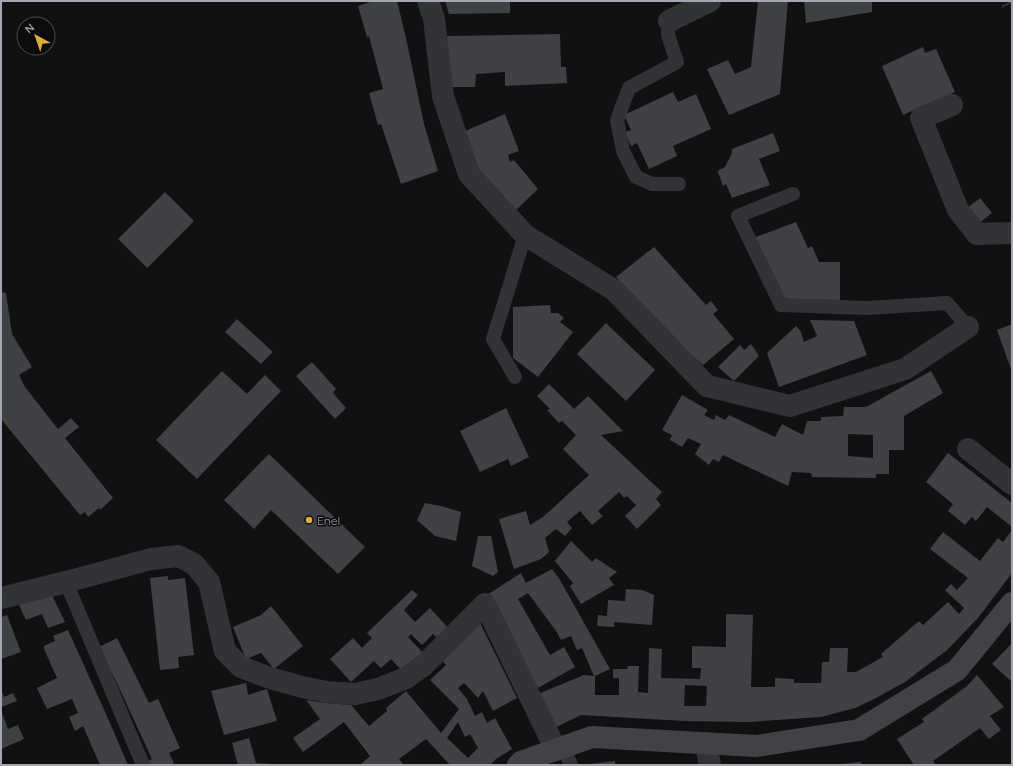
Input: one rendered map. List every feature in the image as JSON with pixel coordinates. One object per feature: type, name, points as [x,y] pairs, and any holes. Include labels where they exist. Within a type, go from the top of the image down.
[{"type":"street","points":[[428,1],[434,19],[443,96],[469,174],[525,235],[614,290],[707,386],[790,406],[905,369],[968,327]]},
{"type":"street","points":[[669,21],[710,1]]},
{"type":"street","points":[[952,105],[921,118],[958,210],[978,234],[1012,233]]},
{"type":"street","points":[[968,449],[1012,484]]},
{"type":"street","points":[[1,598],[151,559],[178,556],[194,564],[208,582],[225,650],[241,667],[302,687],[327,692],[355,694],[378,689],[406,678],[424,665],[484,604],[563,754]]},
{"type":"street","points":[[518,765],[521,762],[563,754],[592,737],[756,746],[859,730],[957,670],[1012,603]]},
{"type":"street","points":[[706,744],[710,765]]},
{"type":"lane","points":[[669,21],[668,35],[677,62],[629,88],[617,120],[623,151],[636,177],[652,184],[679,184]]},
{"type":"lane","points":[[793,194],[738,216],[781,305],[866,308],[947,303],[968,327]]},
{"type":"lane","points":[[516,377],[493,339],[525,235]]},
{"type":"lane","points":[[66,582],[143,765]]},
{"type":"building","points":[[373,1],[397,1],[424,124],[438,171],[401,184],[381,124],[378,125],[369,93],[383,89],[369,36],[367,37],[358,6]]},
{"type":"building","points":[[445,1],[510,1],[510,13],[449,14]]},
{"type":"building","points":[[758,1],[788,1],[780,94],[729,115],[707,69],[728,60],[735,74],[751,67]]},
{"type":"building","points":[[804,1],[872,1],[872,12],[806,23]]},
{"type":"building","points":[[560,34],[561,67],[566,67],[567,83],[505,86],[505,72],[476,74],[475,87],[448,87],[447,36]]},
{"type":"building","points":[[923,47],[925,53],[936,49],[955,92],[903,115],[882,66]]},
{"type":"building","points":[[673,92],[678,102],[696,94],[711,129],[673,146],[677,156],[649,169],[637,143],[631,146],[625,132],[631,130],[624,115]]},
{"type":"building","points":[[505,114],[519,151],[508,155],[510,162],[514,160],[538,189],[513,213],[480,175],[463,132]]},
{"type":"building","points":[[773,133],[780,151],[759,159],[770,185],[732,198],[726,184],[723,186],[718,172],[725,167],[732,153],[732,149]]},
{"type":"building","points":[[165,192],[194,221],[147,268],[118,239]]},
{"type":"building","points":[[980,198],[992,213],[979,223],[967,208]]},
{"type":"building","points":[[796,222],[808,248],[812,246],[819,262],[840,262],[840,300],[779,299],[753,238]]},
{"type":"building","points":[[654,247],[706,305],[711,301],[718,310],[713,314],[734,339],[703,365],[669,335],[616,277]]},
{"type":"building","points":[[1,292],[6,293],[12,334],[32,367],[19,375],[25,387],[58,429],[71,418],[79,427],[65,438],[113,498],[100,510],[99,508],[88,517],[85,512],[80,515],[1,419]]},
{"type":"building","points":[[550,305],[551,313],[558,313],[564,318],[560,322],[573,332],[538,377],[513,358],[513,307]]},
{"type":"building","points":[[237,319],[273,352],[261,364],[225,332]]},
{"type":"building","points":[[810,320],[854,321],[867,355],[779,387],[767,353],[796,326],[801,332],[804,342],[817,336]]},
{"type":"building","points":[[606,323],[655,370],[626,401],[577,354]]},
{"type":"building","points":[[1012,324],[1012,372],[997,330]]},
{"type":"building","points":[[751,344],[759,356],[734,381],[718,367],[740,345],[744,350]]},
{"type":"building","points":[[312,362],[336,389],[333,393],[346,408],[335,419],[296,376]]},
{"type":"building","points":[[222,371],[247,394],[265,375],[281,391],[197,479],[156,440]]},
{"type":"building","points":[[931,371],[943,393],[904,416],[904,450],[889,450],[889,474],[876,474],[876,478],[812,477],[811,473],[792,472],[788,486],[723,455],[719,462],[713,459],[709,465],[695,454],[701,444],[688,438],[682,447],[670,440],[672,435],[662,430],[682,395],[708,410],[704,415],[714,420],[716,415],[725,420],[729,415],[775,437],[782,424],[803,435],[807,421],[821,421],[821,417],[843,416],[844,407],[866,407]],"holes":[[[848,434],[873,435],[873,458],[848,456]]]},
{"type":"building","points":[[549,384],[574,409],[588,396],[623,431],[601,435],[662,492],[656,499],[661,505],[637,529],[625,516],[636,505],[627,496],[624,498],[619,492],[598,511],[603,516],[592,525],[580,511],[567,522],[572,528],[565,536],[556,529],[545,538],[549,552],[541,559],[514,569],[499,519],[526,511],[530,525],[543,517],[589,475],[563,449],[576,435],[562,421],[559,423],[547,410],[550,409],[537,396]]},
{"type":"building","points":[[506,408],[529,457],[511,466],[508,459],[480,472],[460,431]]},
{"type":"building","points":[[948,453],[1012,503],[1012,527],[987,507],[976,521],[972,517],[965,525],[948,511],[953,504],[926,482]]},
{"type":"building","name":"Enel","points":[[269,454],[365,547],[338,574],[271,510],[254,529],[224,500]]},
{"type":"building","points":[[425,503],[461,512],[456,541],[435,536],[417,520]]},
{"type":"building","points":[[1012,530],[1012,573],[978,618],[947,650],[905,682],[876,698],[855,708],[821,717],[749,722],[684,721],[581,715],[554,728],[538,694],[584,675],[594,676],[582,648],[577,650],[571,636],[561,640],[528,593],[518,599],[550,655],[564,647],[575,667],[538,688],[487,595],[521,573],[526,583],[552,569],[560,580],[610,669],[595,676],[595,695],[619,695],[619,678],[613,678],[613,669],[627,669],[628,666],[639,666],[638,692],[648,693],[649,648],[662,649],[661,678],[700,679],[701,668],[692,668],[692,646],[726,647],[726,614],[753,615],[751,687],[775,687],[775,678],[794,679],[794,683],[821,683],[822,662],[829,662],[830,648],[848,648],[847,672],[856,672],[883,657],[881,654],[919,621],[923,625],[948,602],[959,614],[964,608],[945,590],[951,584],[957,590],[968,578],[930,549],[943,532],[980,561],[998,538],[1003,542]],"holes":[[[685,685],[707,686],[706,706],[684,706]]]},
{"type":"building","points":[[478,536],[491,536],[498,572],[493,576],[472,566]]},
{"type":"building","points":[[571,541],[592,562],[596,558],[617,572],[609,578],[614,585],[581,604],[570,586],[573,583],[555,561]]},
{"type":"building","points":[[168,576],[168,580],[185,578],[194,655],[178,657],[179,668],[160,670],[150,578]]},
{"type":"building","points":[[626,589],[642,590],[654,595],[652,625],[614,622],[614,627],[597,626],[598,615],[607,616],[608,600],[625,601]]},
{"type":"building","points":[[412,590],[418,595],[404,610],[415,622],[430,608],[449,629],[438,639],[433,634],[422,645],[411,634],[408,637],[423,653],[403,672],[391,659],[381,668],[374,661],[351,682],[330,659],[353,638],[362,648],[372,638],[367,633]]},
{"type":"building","points":[[51,593],[65,622],[48,628],[42,614],[26,620],[19,605]]},
{"type":"building","points":[[271,606],[303,646],[274,669],[261,653],[246,659],[233,627],[261,615]]},
{"type":"building","points":[[7,615],[21,652],[1,659],[1,617]]},
{"type":"building","points":[[478,619],[517,698],[493,711],[483,691],[478,698],[464,683],[458,688],[467,699],[475,716],[482,712],[487,723],[495,718],[512,749],[496,759],[490,765],[450,765],[426,739],[399,759],[404,765],[360,765],[370,756],[344,722],[303,752],[293,738],[320,719],[306,700],[351,705],[369,726],[387,711],[386,708],[406,691],[441,733],[459,709],[430,680],[446,665],[437,654]],"holes":[[[458,722],[465,737],[470,734],[478,748],[468,758],[447,738]]]},
{"type":"building","points":[[68,630],[128,765],[100,765],[83,726],[75,731],[69,717],[78,713],[72,699],[47,709],[37,688],[57,678],[44,646],[55,641],[53,636]]},
{"type":"building","points":[[117,638],[149,703],[158,699],[180,748],[169,753],[174,763],[171,765],[147,765],[146,762],[152,759],[99,647]]},
{"type":"building","points":[[1012,643],[1012,682],[992,664]]},
{"type":"building","points":[[977,675],[1004,707],[990,716],[1001,730],[989,739],[980,728],[933,761],[936,765],[914,765],[897,739],[924,722],[922,719],[967,686]]},
{"type":"building","points":[[246,683],[248,695],[267,689],[277,721],[224,735],[211,691]]},
{"type":"building","points":[[1,689],[4,697],[13,693],[17,701],[1,707]]},
{"type":"building","points":[[1,710],[8,729],[18,725],[24,739],[1,749]]},
{"type":"building","points":[[249,738],[256,763],[272,765],[238,765],[232,743]]},
{"type":"building","points":[[615,761],[615,765],[589,765],[589,764]]},
{"type":"building","points":[[861,762],[861,765],[841,765],[841,764]]},
{"type":"place","name":"Enel","points":[[309,520]]}]
